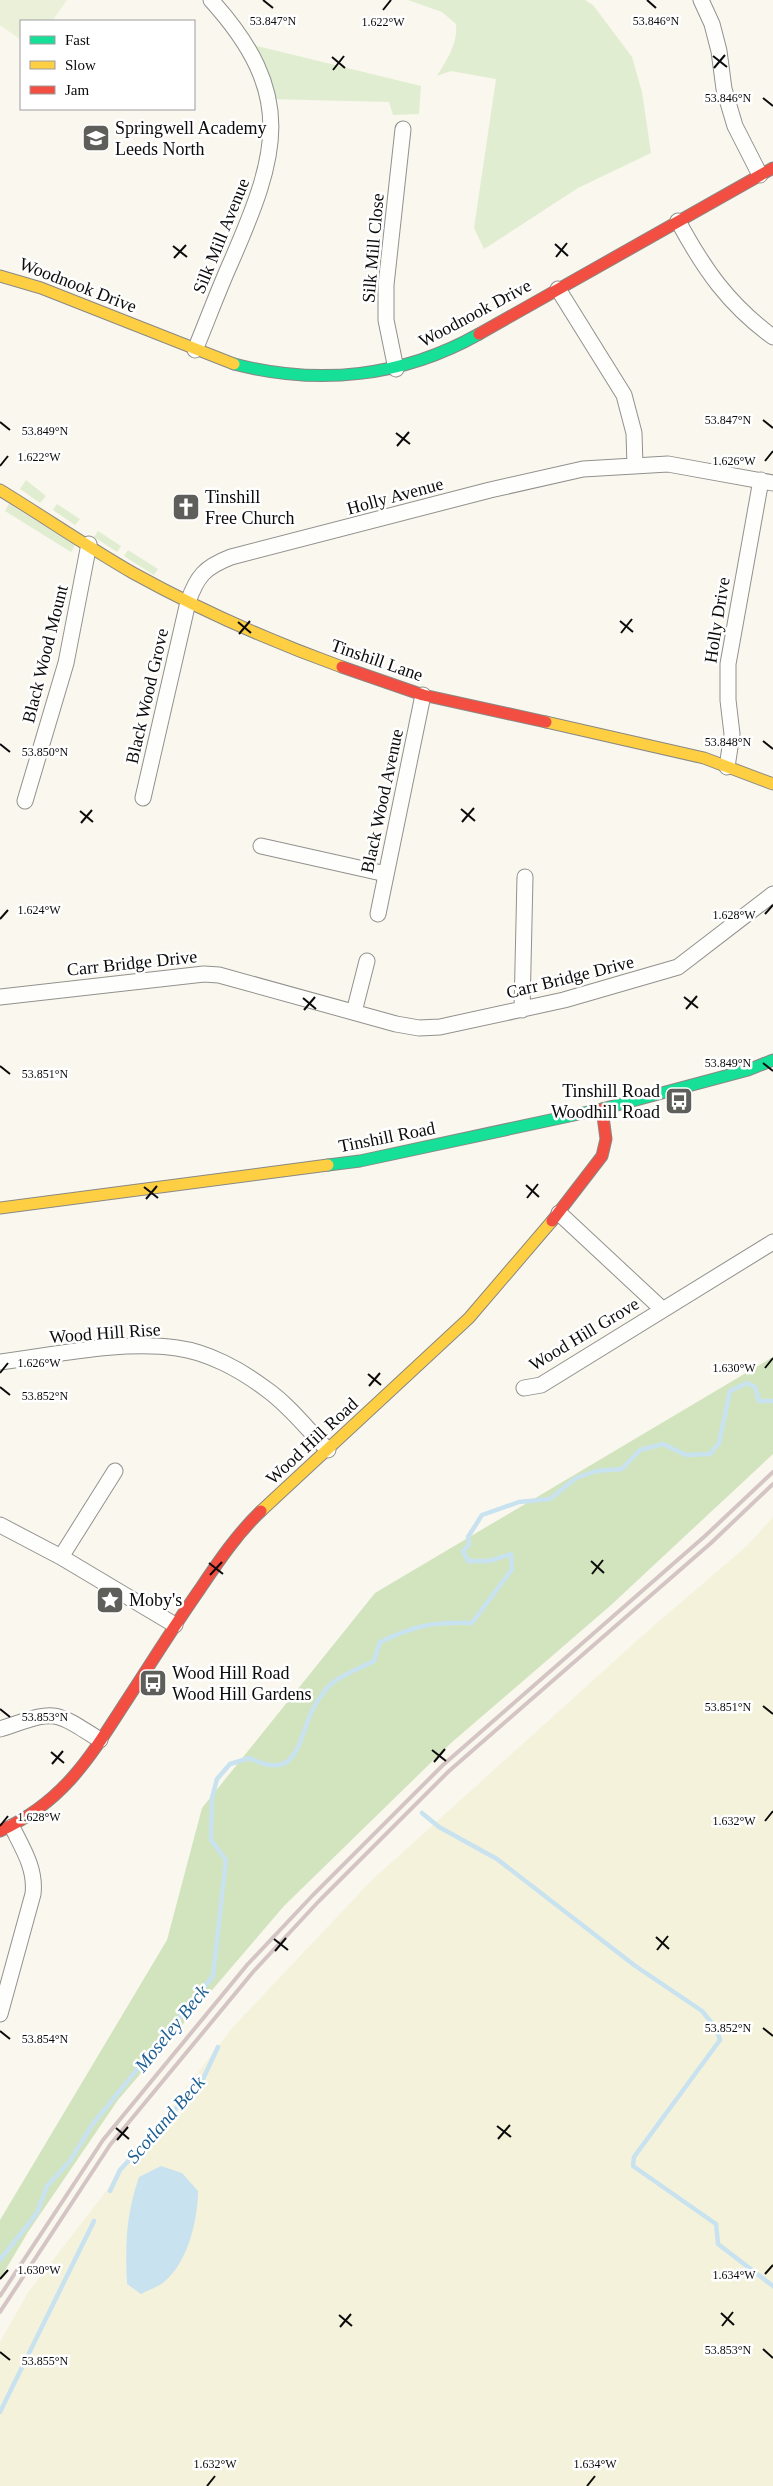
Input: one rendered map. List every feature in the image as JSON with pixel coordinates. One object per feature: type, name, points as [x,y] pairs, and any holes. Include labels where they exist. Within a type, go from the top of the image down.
[{"type":"street","name":"Silk Mill Avenue","points":[[195,350],[264,179],[271,149],[272,121],[261,74],[245,43],[211,0]]},
{"type":"street","points":[[701,0],[712,24],[719,51],[724,89],[735,126],[767,171]]},
{"type":"street","name":"Silk Mill Close","points":[[396,369],[386,320],[386,284],[403,129]]},
{"type":"street","name":"Woodnook Drive","points":[[0,276],[50,291],[195,350],[247,368],[301,377],[344,377],[396,369],[423,361],[456,347],[767,171]]},
{"type":"street","points":[[678,221],[715,283],[737,308],[773,337]]},
{"type":"street","points":[[558,289],[624,395],[634,433],[635,466]]},
{"type":"street","name":"Holly Avenue","points":[[188,602],[194,585],[206,570],[211,565],[231,557],[561,472],[668,464],[767,482]]},
{"type":"street","name":"Holly Drive","points":[[727,767],[732,734],[728,700],[728,664],[767,482]]},
{"type":"street","name":"Tinshill Lane","points":[[0,490],[132,572],[188,602],[313,656],[423,695],[645,744],[727,767],[773,784]]},
{"type":"street","name":"Black Wood Mount","points":[[25,801],[66,662],[89,544]]},
{"type":"street","name":"Black Wood Grove","points":[[143,798],[188,602]]},
{"type":"street","name":"Black Wood Avenue","points":[[378,914],[423,695]]},
{"type":"street","points":[[261,846],[292,846],[386,874]]},
{"type":"street","points":[[522,1010],[525,877]]},
{"type":"street","name":"Carr Bridge Drive","points":[[1,992],[204,974],[219,975],[420,1028],[440,1026],[564,1000],[678,967],[773,894]]},
{"type":"street","points":[[354,1012],[367,961]]},
{"type":"street","name":"Tinshill Road","points":[[0,1208],[360,1161],[602,1109],[748,1070],[773,1060]]},
{"type":"street","name":"Wood Hill Road","points":[[6,1829],[35,1814],[58,1795],[84,1766],[175,1626],[224,1555],[252,1520],[469,1318],[559,1213],[602,1156],[606,1139],[602,1109]]},
{"type":"street","points":[[559,1213],[662,1309]]},
{"type":"street","name":"Wood Hill Grove","points":[[524,1388],[542,1385],[773,1242]]},
{"type":"street","name":"Wood Hill Rise","points":[[0,1362],[108,1348],[153,1346],[179,1348],[226,1364],[247,1375],[268,1390],[328,1450]]},
{"type":"street","points":[[61,1557],[115,1470]]},
{"type":"street","points":[[0,1525],[61,1557],[175,1626]]},
{"type":"street","points":[[0,1729],[46,1714],[56,1714],[66,1718],[100,1740]]},
{"type":"street","points":[[0,2014],[35,1881],[32,1867],[6,1829]]},
{"type":"shaded area","points":[[773,1517],[773,2486],[0,2486],[0,2342],[29,2291],[233,2027],[372,1880],[651,1628],[748,1545]]},
{"type":"green space","points":[[0,0],[67,0],[53,20],[20,20],[20,39],[0,25]]},
{"type":"green space","points":[[408,0],[585,0],[593,5],[632,57],[642,92],[651,153],[578,188],[484,249],[474,228],[496,79],[451,71],[437,76],[454,45],[456,24],[442,12]]},
{"type":"green space","points":[[245,43],[421,86],[419,114],[393,115],[389,102],[268,99]]},
{"type":"green space","points":[[26,480],[46,496],[40,503],[20,489]]},
{"type":"green space","points":[[9,504],[75,545],[71,552],[5,511]]},
{"type":"green space","points":[[57,504],[80,519],[75,525],[53,510]]},
{"type":"green space","points":[[98,531],[121,546],[117,552],[94,537]]},
{"type":"green space","points":[[128,550],[158,569],[154,575],[124,556]]},
{"type":"green space","points":[[773,1357],[773,1454],[610,1606],[451,1743],[284,1906],[118,2100],[28,2232],[0,2279],[0,2220],[167,1940],[202,1808],[375,1593]]},
{"type":"water","points":[[161,2166],[182,2173],[198,2191],[198,2202],[194,2227],[186,2252],[180,2263],[173,2273],[160,2285],[141,2294],[127,2284],[126,2243],[131,2204],[139,2177]]},
{"type":"waterway","name":"Moseley Beck","points":[[0,2260],[37,2213],[47,2186],[70,2161],[92,2125],[213,1976],[226,1860],[211,1840],[212,1798],[217,1779],[230,1764],[250,1758],[266,1764],[279,1765],[288,1761],[295,1753],[314,1707],[323,1693],[339,1678],[374,1661],[380,1642],[415,1628],[446,1623],[472,1623],[512,1569],[511,1554],[489,1561],[468,1561],[463,1551],[469,1545],[468,1537],[482,1515],[519,1502],[550,1499],[576,1478],[596,1471],[622,1469],[640,1450],[663,1444],[686,1455],[710,1454],[719,1443],[730,1391],[747,1383],[755,1387],[759,1401],[773,1401]]},
{"type":"waterway","points":[[422,1813],[439,1827],[497,1859],[634,1965],[702,2011],[716,2028],[720,2040],[634,2157],[633,2166],[716,2224],[718,2244],[773,2286]]},
{"type":"waterway","name":"Scotland Beck","points":[[110,2191],[120,2170],[203,2079],[218,2047]]},
{"type":"waterway","name":"Scotland Beck","points":[[0,2412],[94,2221]]},
{"type":"railway","points":[[0,2296],[103,2140],[247,1965],[313,1895],[443,1765],[705,1536],[773,1472]]},
{"type":"railway","points":[[0,2312],[110,2145],[253,1972],[319,1901],[449,1771],[711,1543],[773,1484]]},
{"type":"traffic: fast","points":[[234,364],[297,375],[329,376],[360,373],[421,360],[450,349],[479,334]]},
{"type":"traffic: fast","points":[[328,1165],[360,1161],[602,1109],[748,1070],[773,1060]]},
{"type":"traffic: slow","points":[[0,276],[41,288],[234,364]]},
{"type":"traffic: slow","points":[[0,490],[99,553],[158,587],[288,647],[342,667]]},
{"type":"traffic: slow","points":[[546,722],[704,758],[773,784]]},
{"type":"traffic: slow","points":[[0,1208],[328,1165]]},
{"type":"traffic: slow","points":[[261,1511],[469,1318],[552,1221]]},
{"type":"traffic: jam","points":[[479,334],[773,168]]},
{"type":"traffic: jam","points":[[342,667],[423,695],[546,722]]},
{"type":"traffic: jam","points":[[552,1221],[602,1156],[606,1139],[602,1109]]},
{"type":"traffic: jam","points":[[0,1831],[41,1807],[73,1777],[99,1743],[171,1631],[214,1569],[236,1539],[261,1511]]},
{"type":"place","name":"Springwell Academy Leeds North","points":[[96,138]]},
{"type":"place","name":"Tinshill Free Church","points":[[186,507]]},
{"type":"place","name":"Tinshill Road Woodhill Road","points":[[679,1101]]},
{"type":"place","name":"Moby's","points":[[110,1600]]},
{"type":"place","name":"Wood Hill Road Wood Hill Gardens","points":[[153,1683]]}]
